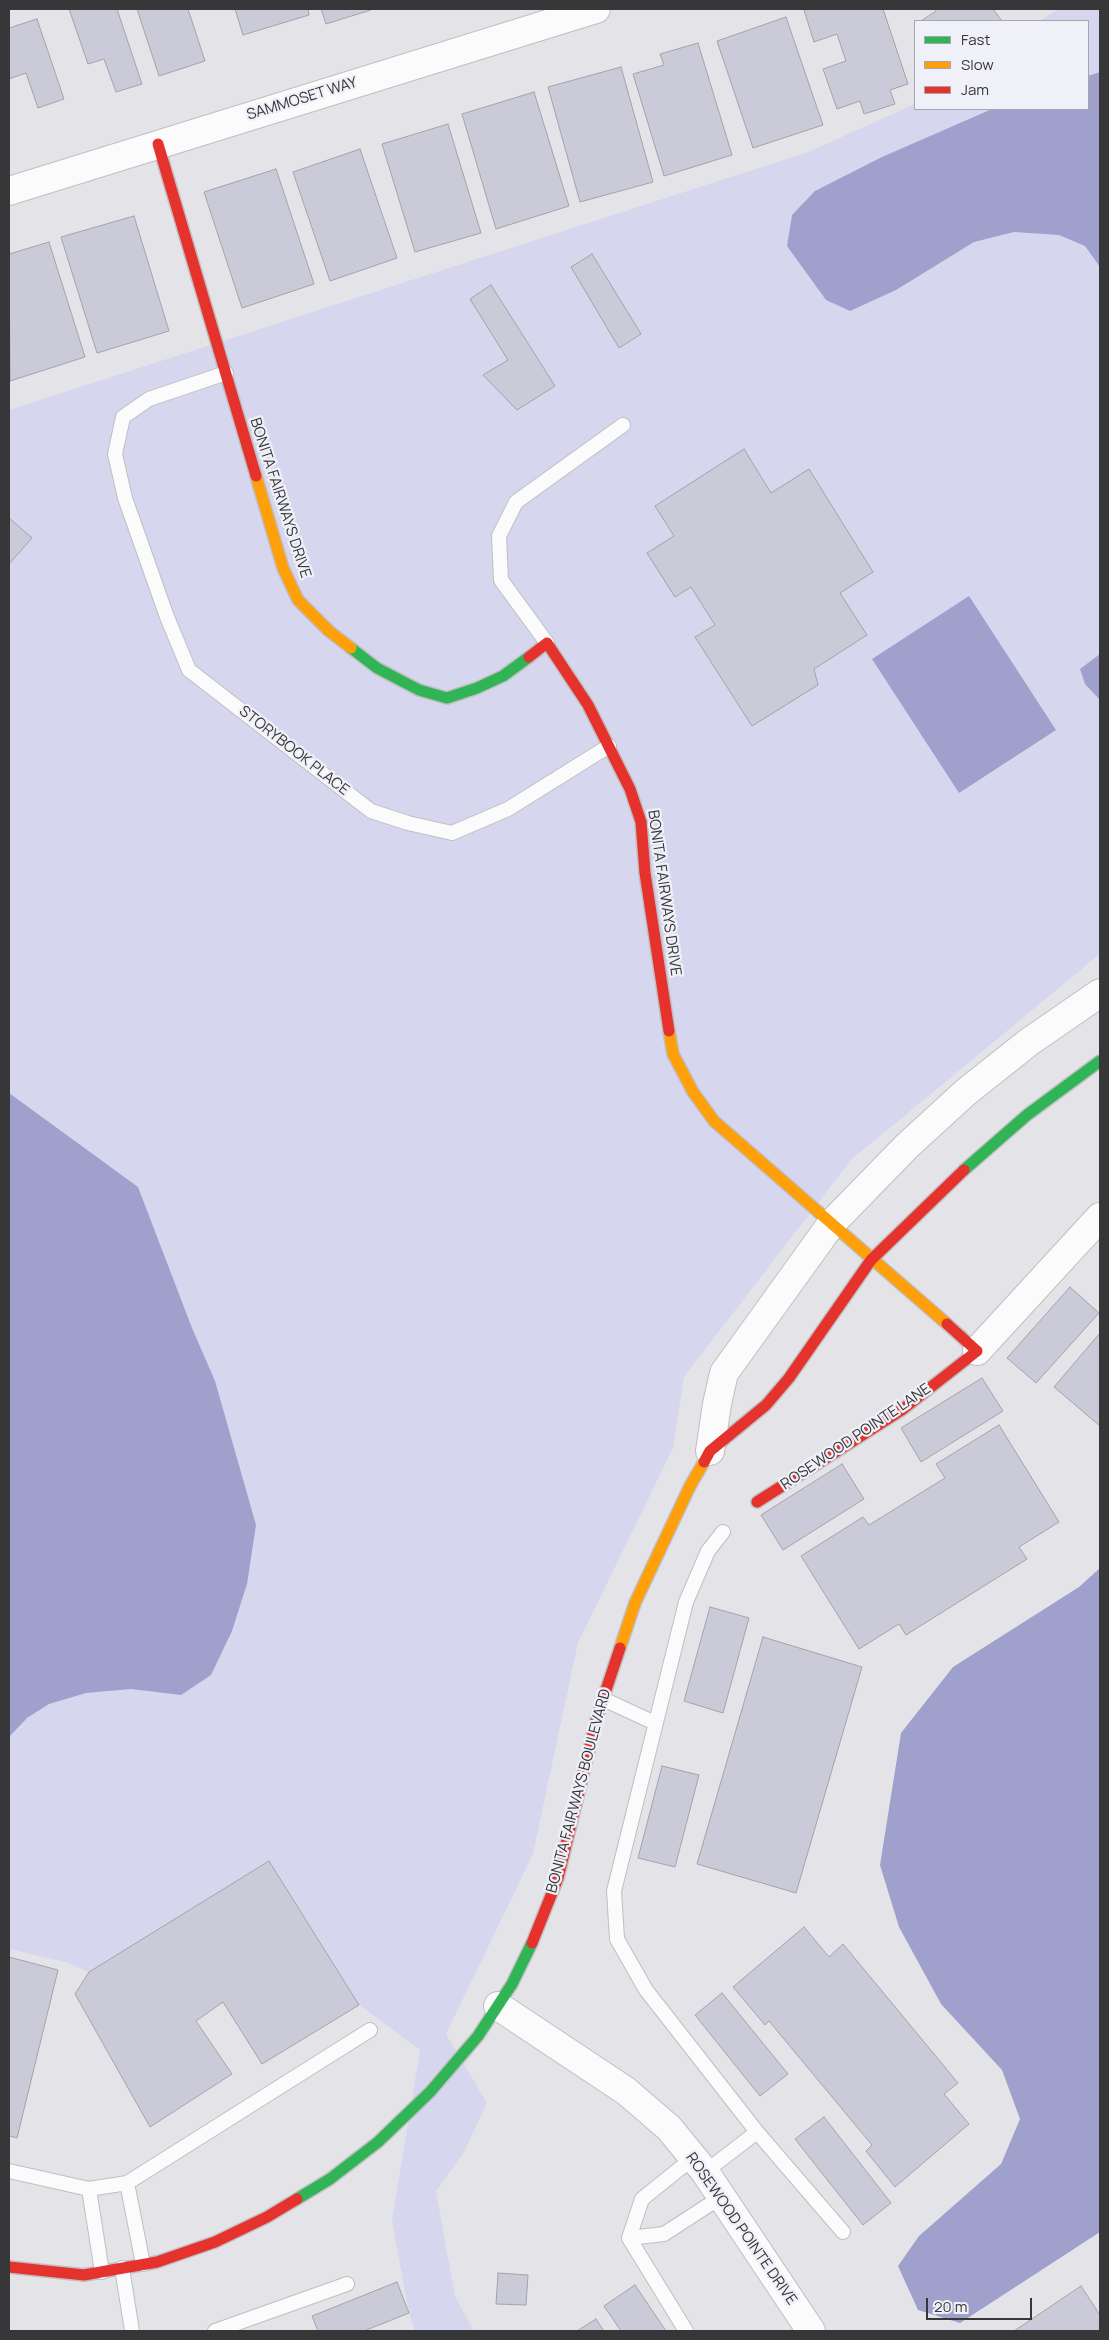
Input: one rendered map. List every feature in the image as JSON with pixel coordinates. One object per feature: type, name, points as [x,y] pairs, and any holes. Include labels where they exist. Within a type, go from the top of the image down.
[{"type":"street","name":"SAMMOSET WAY","points":[[9,191],[596,9]]},
{"type":"street","name":"BONITA FAIRWAYS DRIVE","points":[[158,144],[283,568],[298,600],[329,631],[377,668],[419,690],[447,698],[478,688],[503,676],[546,644],[588,705],[630,789],[641,822],[644,873],[673,1054],[693,1092],[714,1121],[832,1223],[871,1260]]},
{"type":"street","name":"BONITA FAIRWAYS BOULEVARD","points":[[710,1452],[724,1373],[832,1223],[907,1146],[966,1092],[1029,1042],[1100,993]]},
{"type":"street","name":"BONITA FAIRWAYS BOULEVARD","points":[[9,2267],[84,2275],[157,2262],[215,2242],[267,2217],[330,2179],[378,2142],[430,2092],[478,2036],[512,1984],[537,1932],[558,1878],[597,1717],[635,1603],[690,1486],[710,1452],[766,1406],[789,1378],[871,1260],[972,1163],[1027,1115],[1100,1061]]},
{"type":"street","name":"ROSEWOOD POINTE LANE","points":[[757,1502],[903,1409],[977,1351],[1100,1217]]},
{"type":"street","points":[[871,1260],[977,1351]]},
{"type":"street","name":"ROSEWOOD POINTE DRIVE","points":[[498,2006],[626,2091],[668,2128],[699,2165],[721,2196],[811,2331]]},
{"type":"lane","name":"STORYBOOK PLACE","points":[[226,373],[149,399],[123,417],[115,454],[128,507],[167,617],[189,670],[371,811],[408,823],[452,833],[508,809],[609,746]]},
{"type":"lane","points":[[546,644],[501,580],[499,536],[516,502],[623,425]]},
{"type":"lane","points":[[723,1532],[708,1551],[686,1602],[614,1891],[617,1939],[646,1990],[757,2132],[843,2232]]},
{"type":"lane","points":[[603,1699],[656,1723]]},
{"type":"lane","points":[[9,2171],[89,2189],[127,2182],[370,2030]]},
{"type":"lane","points":[[628,2238],[642,2199],[757,2132]]},
{"type":"lane","points":[[127,2182],[143,2264]]},
{"type":"lane","points":[[89,2189],[102,2272]]},
{"type":"lane","points":[[628,2238],[664,2234],[721,2196]]},
{"type":"lane","points":[[628,2238],[686,2331]]},
{"type":"lane","points":[[122,2268],[132,2331]]},
{"type":"lane","points":[[215,2331],[346,2284]]},
{"type":"shaded area","points":[[1058,9],[1100,9],[1100,954],[851,1160],[684,1377],[673,1448],[578,1643],[533,1854],[446,2034],[487,2103],[463,2154],[436,2191],[455,2296],[474,2331],[415,2331],[409,2313],[392,2221],[420,2050],[359,2005],[269,1861],[89,1972],[69,1963],[9,1949],[9,410],[808,152],[914,104],[914,110],[1089,110],[1089,20],[1042,20]]},
{"type":"water","points":[[1100,72],[1100,267],[1085,246],[1059,235],[1014,232],[974,242],[896,290],[850,311],[826,300],[787,246],[792,215],[815,191],[882,157],[990,110],[1089,110],[1089,76]]},
{"type":"water","points":[[969,596],[1056,730],[959,793],[872,659]]},
{"type":"water","points":[[1100,654],[1100,700],[1085,684],[1080,669]]},
{"type":"water","points":[[9,1093],[138,1187],[192,1328],[215,1381],[256,1525],[247,1584],[232,1631],[211,1675],[181,1695],[131,1689],[86,1693],[49,1704],[27,1718],[9,1737]]},
{"type":"water","points":[[1100,1568],[1100,2232],[960,2323],[918,2310],[898,2266],[919,2236],[1001,2164],[1020,2119],[1002,2070],[941,2004],[899,1927],[880,1865],[901,1733],[953,1667],[1079,1587]]},
{"type":"building","points":[[69,9],[117,9],[142,84],[116,92],[104,59],[88,64]]},
{"type":"building","points":[[137,9],[188,9],[205,61],[159,76]]},
{"type":"building","points":[[235,9],[308,9],[309,15],[243,35]]},
{"type":"building","points":[[321,9],[370,9],[371,10],[326,24]]},
{"type":"building","points":[[883,9],[908,84],[890,90],[895,104],[864,114],[860,101],[837,109],[823,69],[846,61],[837,34],[814,42],[804,10]]},
{"type":"building","points":[[935,9],[993,9],[1001,20],[922,20],[936,11]]},
{"type":"building","points":[[786,17],[823,125],[753,148],[717,41]]},
{"type":"building","points":[[37,19],[64,99],[38,108],[26,73],[9,79],[9,28]]},
{"type":"building","points":[[698,43],[732,155],[664,176],[633,74],[664,65],[660,54]]},
{"type":"building","points":[[621,67],[653,182],[580,202],[548,87]]},
{"type":"building","points":[[534,92],[569,206],[496,229],[462,114]]},
{"type":"building","points":[[448,124],[481,233],[415,252],[382,144]]},
{"type":"building","points":[[360,149],[397,258],[330,281],[293,172]]},
{"type":"building","points":[[276,169],[314,284],[242,308],[204,192]]},
{"type":"building","points":[[134,216],[169,331],[97,353],[61,237]]},
{"type":"building","points":[[49,242],[85,357],[10,381],[9,254]]},
{"type":"building","points":[[592,254],[641,334],[619,348],[571,267]]},
{"type":"building","points":[[491,285],[555,386],[517,410],[483,375],[508,360],[470,299]]},
{"type":"building","points":[[744,449],[771,493],[809,469],[873,572],[840,593],[867,635],[814,669],[818,685],[752,726],[695,637],[715,625],[691,587],[675,597],[647,553],[674,536],[655,506]]},
{"type":"building","points":[[9,518],[32,538],[9,564]]},
{"type":"building","points":[[1070,1287],[1099,1313],[1036,1383],[1007,1358]]},
{"type":"building","points":[[1100,1333],[1100,1426],[1054,1387]]},
{"type":"building","points":[[982,1378],[1003,1411],[921,1462],[901,1428]]},
{"type":"building","points":[[999,1425],[1059,1522],[1019,1547],[1027,1559],[906,1635],[899,1624],[859,1649],[801,1556],[863,1517],[869,1525],[945,1478],[936,1464]]},
{"type":"building","points":[[842,1464],[864,1499],[783,1550],[761,1515]]},
{"type":"building","points":[[710,1607],[749,1618],[723,1713],[684,1701]]},
{"type":"building","points":[[763,1637],[862,1667],[796,1893],[697,1864]]},
{"type":"building","points":[[662,1766],[699,1775],[675,1867],[638,1858]]},
{"type":"building","points":[[269,1861],[359,2005],[262,2064],[223,2002],[196,2021],[232,2074],[150,2127],[75,1994],[89,1972]]},
{"type":"building","points":[[804,1927],[829,1957],[843,1944],[958,2083],[944,2094],[969,2124],[895,2187],[866,2151],[872,2145],[769,2021],[765,2025],[733,1987]]},
{"type":"building","points":[[9,1957],[58,1970],[17,2138],[9,2136]]},
{"type":"building","points":[[722,1993],[788,2074],[760,2096],[695,2015]]},
{"type":"building","points":[[824,2117],[891,2203],[863,2225],[795,2139]]},
{"type":"building","points":[[498,2273],[528,2275],[526,2305],[496,2304]]},
{"type":"building","points":[[397,2282],[409,2313],[364,2331],[318,2331],[312,2316]]},
{"type":"building","points":[[635,2285],[666,2331],[621,2331],[604,2306]]},
{"type":"building","points":[[1081,2286],[1100,2315],[1100,2331],[1014,2331]]},
{"type":"building","points":[[596,2319],[604,2331],[577,2331]]},
{"type":"traffic: fast","points":[[351,648],[377,668],[419,690],[447,698],[477,688],[503,676],[529,657]]},
{"type":"traffic: fast","points":[[964,1170],[1027,1115],[1100,1061]]},
{"type":"traffic: fast","points":[[297,2199],[330,2179],[378,2142],[430,2092],[478,2036],[512,1984],[532,1943]]},
{"type":"traffic: slow","points":[[256,476],[283,568],[298,600],[329,631],[351,648]]},
{"type":"traffic: slow","points":[[669,1031],[673,1054],[693,1092],[714,1121],[947,1324]]},
{"type":"traffic: slow","points":[[620,1648],[635,1603],[690,1486],[704,1462]]},
{"type":"traffic: jam","points":[[158,144],[256,476]]},
{"type":"traffic: jam","points":[[529,657],[547,643],[588,705],[630,789],[641,822],[645,873],[669,1031]]},
{"type":"traffic: jam","points":[[704,1462],[710,1451],[766,1405],[789,1378],[871,1260],[964,1170]]},
{"type":"traffic: jam","points":[[757,1502],[903,1409],[977,1351],[947,1324]]},
{"type":"traffic: jam","points":[[532,1943],[558,1878],[597,1717],[620,1648]]},
{"type":"traffic: jam","points":[[9,2267],[84,2275],[157,2262],[215,2242],[267,2217],[297,2199]]}]
